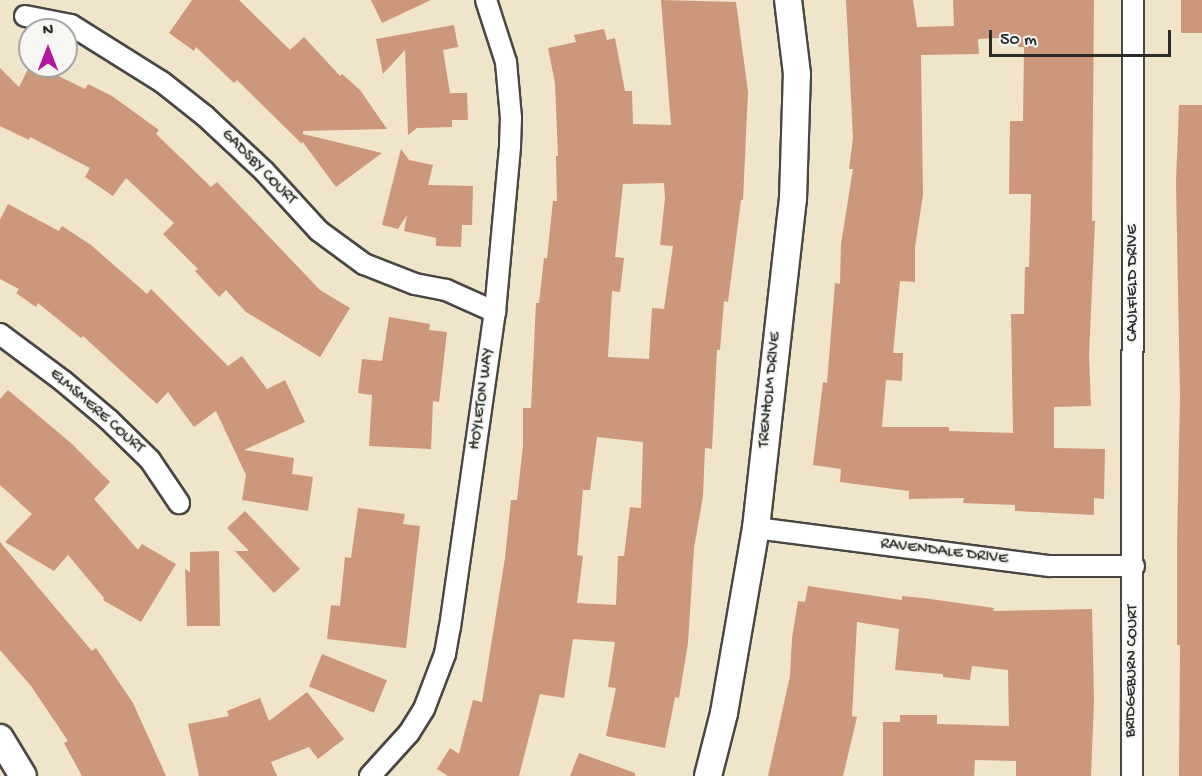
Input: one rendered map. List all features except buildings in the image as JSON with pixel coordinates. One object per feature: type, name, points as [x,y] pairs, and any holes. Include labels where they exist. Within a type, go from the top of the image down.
[{"type":"street","name":"HOYLETON WAY","points":[[370,776],[409,733],[424,709],[445,654],[495,312],[511,118],[506,62],[486,0]]},
{"type":"street","name":"TRENHOLM DRIVE","points":[[708,776],[724,713],[756,528],[796,167],[797,74],[788,0]]},
{"type":"street","name":"CAULFIELD DRIVE","points":[[1133,0],[1134,566]]},
{"type":"street","name":"GADSBY COURT","points":[[25,16],[71,25],[162,82],[205,116],[264,171],[319,231],[356,259],[389,276],[415,285],[446,290],[495,312]]},
{"type":"street","name":"ELMSMERE COURT","points":[[0,334],[63,381],[108,419],[150,460],[179,503]]},
{"type":"street","name":"RAVENDALE DRIVE","points":[[756,528],[1050,566],[1134,566]]},
{"type":"street","name":"BRIDGEBURN COURT","points":[[1132,776],[1134,566]]},
{"type":"street","points":[[0,738],[23,776]]}]
